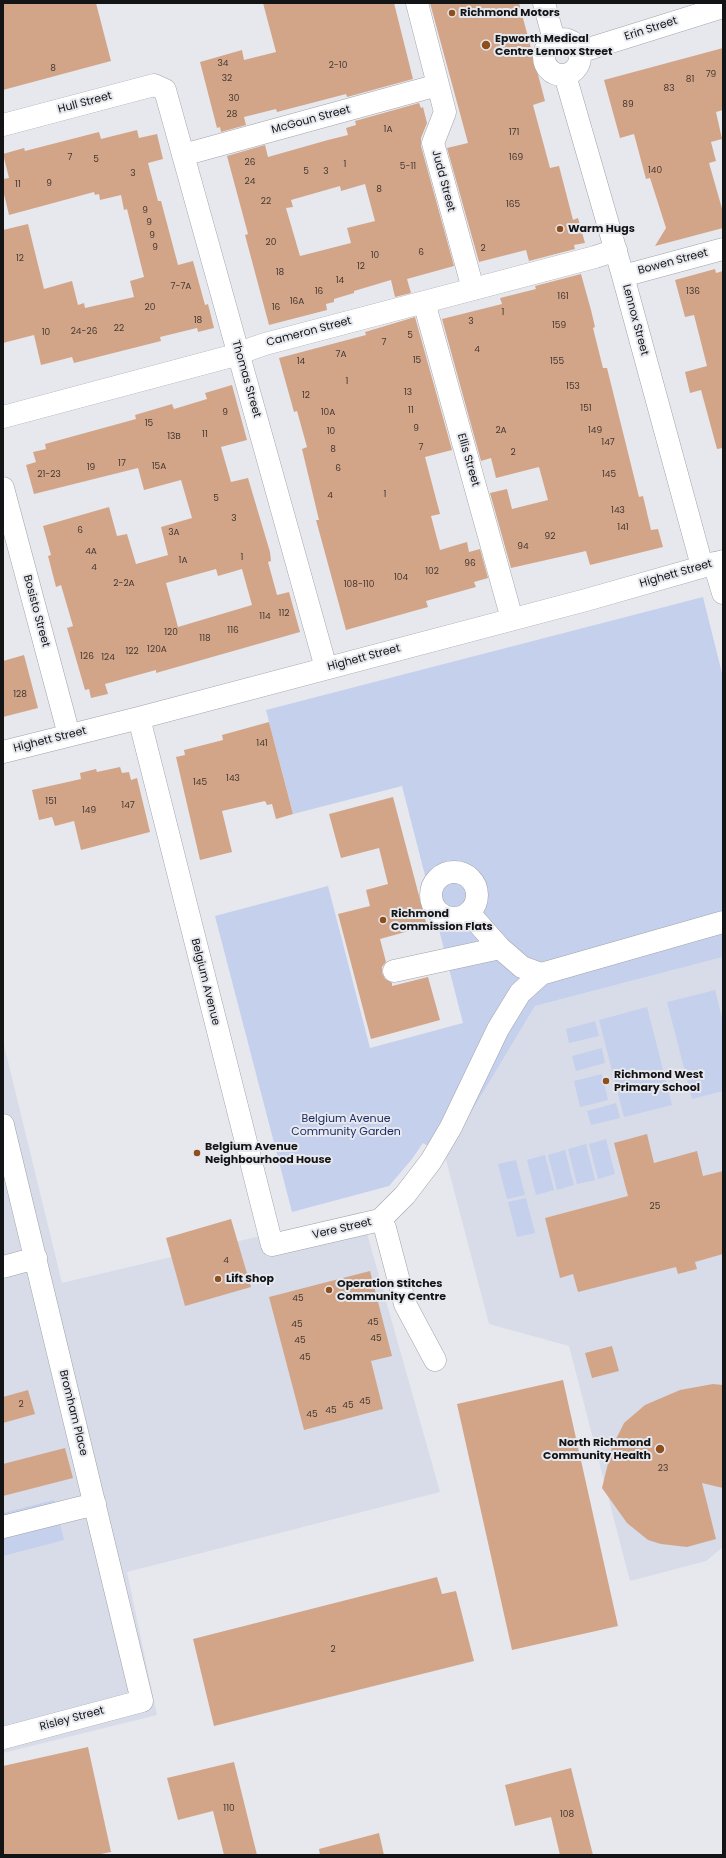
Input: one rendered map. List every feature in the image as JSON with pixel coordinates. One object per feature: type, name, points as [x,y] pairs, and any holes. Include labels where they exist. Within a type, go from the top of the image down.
[{"type":"street","name":"Judd Street","points":[[417,3],[445,112],[433,143],[473,289]]},
{"type":"street","points":[[544,3],[554,40]]},
{"type":"street","name":"Erin Street","points":[[579,52],[723,7]]},
{"type":"street","points":[[554,40],[570,40],[577,47],[579,52],[578,64],[571,73],[565,75],[553,73],[545,65],[544,53],[546,48],[554,40]]},
{"type":"street","name":"Lennox Street","points":[[565,75],[616,250],[723,593]]},
{"type":"street","name":"Hull Street","points":[[3,125],[154,85],[166,90]]},
{"type":"street","name":"McGoun Street","points":[[184,154],[438,86]]},
{"type":"street","name":"Thomas Street","points":[[166,90],[326,668]]},
{"type":"street","name":"Bowen Street","points":[[624,276],[723,249]]},
{"type":"street","name":"Cameron Street","points":[[3,418],[228,357],[239,352],[595,257],[616,250]]},
{"type":"street","name":"Ellis Street","points":[[424,302],[512,619]]},
{"type":"street","name":"Bosisto Street","points":[[3,488],[69,734]]},
{"type":"street","name":"Highett Street","points":[[3,752],[69,734],[140,718],[512,619],[713,563]]},
{"type":"street","name":"Belgium Avenue","points":[[140,718],[272,1245]]},
{"type":"street","points":[[469,913],[500,948],[522,967],[542,974]]},
{"type":"street","points":[[380,1220],[405,1195],[432,1161],[451,1127],[498,1029],[520,993],[542,974],[723,922]]},
{"type":"street","points":[[394,971],[500,948]]},
{"type":"street","name":"Bromham Place","points":[[3,1125],[142,1701]]},
{"type":"street","name":"Vere Street","points":[[272,1245],[380,1220],[385,1228],[405,1304],[435,1360]]},
{"type":"street","points":[[3,1267],[36,1258]]},
{"type":"street","points":[[3,1527],[95,1504]]},
{"type":"street","name":"Risley Street","points":[[3,1738],[142,1701]]},
{"type":"shaded area","name":"Richmond West Primary School","points":[[723,957],[723,1547],[706,1561],[630,1581],[569,1346],[489,1324],[445,1156],[535,1006]]},
{"type":"shaded area","points":[[3,1041],[62,1283],[361,1212],[440,1492],[127,1572],[157,1715],[3,1753]]},
{"type":"green space","name":"Belgium Avenue Community Garden","points":[[703,597],[723,677],[723,957],[535,1006],[445,1156],[423,1143],[412,1159],[389,1186],[292,1212],[215,916],[328,886],[370,1048],[463,1023],[402,786],[293,814],[266,710]]},
{"type":"green space","points":[[715,990],[723,1022],[723,1091],[692,1099],[667,1002]]},
{"type":"green space","points":[[647,1007],[672,1105],[624,1117],[599,1020]]},
{"type":"green space","points":[[595,1021],[599,1036],[569,1043],[566,1029]]},
{"type":"green space","points":[[602,1048],[605,1063],[576,1071],[572,1056]]},
{"type":"green space","points":[[602,1074],[608,1100],[580,1107],[574,1081]]},
{"type":"green space","points":[[616,1103],[620,1118],[591,1125],[587,1111]]},
{"type":"green space","points":[[606,1139],[615,1174],[598,1179],[589,1144]]},
{"type":"green space","points":[[586,1144],[595,1180],[577,1184],[568,1149]]},
{"type":"green space","points":[[565,1150],[574,1185],[557,1190],[548,1155]]},
{"type":"green space","points":[[545,1155],[554,1190],[536,1195],[527,1160]]},
{"type":"green space","points":[[516,1160],[525,1195],[507,1199],[498,1164]]},
{"type":"green space","points":[[526,1198],[535,1233],[517,1237],[508,1202]]},
{"type":"green space","points":[[54,1500],[64,1540],[3,1556],[3,1513]]},
{"type":"building","points":[[3,3],[96,3],[111,61],[3,90]]},
{"type":"building","points":[[263,3],[394,3],[413,79],[347,97],[346,94],[277,112],[276,109],[244,117],[246,125],[221,132],[220,127],[217,128],[200,62],[242,50],[244,60],[276,52]]},
{"type":"building","points":[[430,3],[519,3],[545,101],[533,105],[550,168],[559,166],[573,220],[578,218],[585,243],[574,245],[575,249],[529,261],[526,250],[479,262],[447,148],[468,143]]},
{"type":"building","points":[[723,48],[723,110],[716,112],[722,139],[711,142],[716,161],[709,163],[723,212],[723,228],[655,246],[666,228],[650,178],[646,179],[634,134],[620,138],[604,80]]},
{"type":"building","points":[[419,103],[421,108],[423,107],[427,123],[421,138],[421,146],[454,266],[407,279],[411,293],[395,297],[391,280],[354,291],[354,293],[334,299],[334,302],[326,304],[327,310],[269,325],[245,235],[248,234],[227,156],[265,145],[268,157],[348,135],[346,128],[356,125],[355,121]],"holes":[[[365,184],[375,221],[347,228],[351,243],[300,256],[286,208],[293,207],[291,200],[340,186],[341,191]]]},
{"type":"building","points":[[137,130],[139,138],[157,134],[163,159],[148,163],[158,201],[161,201],[178,265],[193,261],[205,305],[208,304],[214,328],[198,332],[197,328],[160,337],[161,341],[74,363],[72,357],[41,365],[34,335],[3,343],[3,230],[28,224],[44,289],[72,281],[78,305],[84,303],[85,308],[134,297],[130,281],[144,277],[127,209],[124,210],[121,195],[100,200],[99,194],[95,195],[94,192],[9,215],[3,190],[3,179],[9,178],[3,154],[24,148],[25,151],[99,132],[101,139]]},
{"type":"building","points":[[715,269],[716,273],[723,271],[723,448],[717,449],[701,390],[690,393],[685,372],[707,366],[694,315],[685,317],[675,280]]},
{"type":"building","points":[[581,274],[595,327],[593,328],[603,368],[607,368],[639,497],[643,496],[651,530],[658,529],[663,547],[590,565],[586,551],[511,568],[490,493],[507,489],[512,509],[548,500],[539,467],[496,478],[491,458],[481,461],[442,319],[502,304],[500,298],[536,289],[535,286]]},
{"type":"building","points":[[415,317],[452,450],[425,457],[440,514],[431,516],[440,550],[467,542],[469,552],[480,549],[488,578],[474,582],[476,587],[426,601],[428,607],[346,630],[316,520],[319,520],[302,449],[307,447],[297,411],[294,412],[279,358],[366,335],[365,332]]},
{"type":"building","points":[[232,385],[247,440],[221,447],[231,482],[248,478],[270,552],[271,561],[268,562],[277,595],[289,592],[300,632],[156,673],[156,670],[105,684],[108,694],[91,698],[89,689],[85,690],[67,628],[73,626],[61,585],[56,587],[48,556],[51,555],[43,526],[109,507],[117,536],[127,534],[136,564],[168,555],[161,527],[192,518],[181,480],[144,490],[138,468],[34,494],[26,465],[36,462],[33,452],[46,449],[45,444],[136,419],[135,415],[172,404],[174,409],[207,399],[205,393]],"holes":[[[216,569],[218,576],[242,569],[252,605],[178,627],[166,583]]]},
{"type":"building","points":[[24,655],[38,708],[3,717],[3,661]]},
{"type":"building","points":[[269,722],[293,814],[276,819],[272,804],[267,805],[265,801],[222,811],[232,852],[200,860],[176,757],[185,755],[184,750],[223,740],[222,735]]},
{"type":"building","points":[[120,767],[122,773],[129,772],[131,780],[137,778],[150,832],[81,850],[74,821],[55,826],[52,817],[39,820],[32,790],[81,779],[80,773],[96,769],[97,772]]},
{"type":"building","name":"Richmond Commission Flats","points":[[393,797],[427,926],[380,939],[386,962],[382,967],[382,973],[385,979],[392,983],[392,986],[428,977],[440,1020],[371,1039],[338,914],[370,906],[366,890],[388,884],[379,848],[341,858],[329,814]]},
{"type":"building","points":[[647,1134],[654,1163],[697,1151],[703,1176],[723,1171],[723,1254],[695,1262],[697,1269],[678,1274],[676,1267],[578,1292],[573,1274],[560,1278],[545,1218],[628,1196],[614,1143]]},
{"type":"building","points":[[231,1219],[251,1287],[185,1306],[166,1238]]},
{"type":"building","points":[[370,1271],[392,1356],[371,1361],[383,1409],[304,1430],[269,1297]]},
{"type":"building","points":[[612,1346],[619,1371],[592,1378],[585,1353]]},
{"type":"building","points":[[563,1380],[618,1626],[512,1650],[457,1404]]},
{"type":"building","points":[[713,1384],[723,1385],[723,1488],[702,1483],[716,1539],[687,1547],[661,1544],[648,1540],[627,1523],[602,1488],[612,1447],[624,1423],[645,1405],[680,1390]]},
{"type":"building","points":[[28,1390],[35,1414],[3,1423],[3,1397]]},
{"type":"building","points":[[65,1448],[73,1478],[3,1496],[3,1464]]},
{"type":"building","points":[[437,1577],[442,1594],[456,1591],[474,1661],[214,1726],[193,1639]]},
{"type":"building","points":[[88,1747],[111,1852],[96,1855],[3,1855],[3,1766]]},
{"type":"building","points":[[234,1762],[257,1855],[224,1855],[213,1811],[178,1820],[167,1778]]},
{"type":"building","points":[[571,1768],[593,1855],[560,1855],[551,1817],[515,1826],[505,1785]]},
{"type":"building","points":[[379,1833],[384,1855],[320,1855],[319,1849]]},
{"type":"place","name":"Richmond Motors","points":[[452,13]]},
{"type":"place","name":"Epworth Medical Centre Lennox Street","points":[[486,45]]},
{"type":"place","name":"Warm Hugs","points":[[560,229]]},
{"type":"place","name":"Richmond Commission Flats","points":[[383,920]]},
{"type":"place","name":"Richmond West Primary School","points":[[606,1081]]},
{"type":"place","name":"Belgium Avenue Neighbourhood House","points":[[197,1153]]},
{"type":"place","name":"Lift Shop","points":[[218,1279]]},
{"type":"place","name":"Operation Stitches Community Centre","points":[[329,1290]]},
{"type":"place","name":"North Richmond Community Health","points":[[660,1449]]}]
